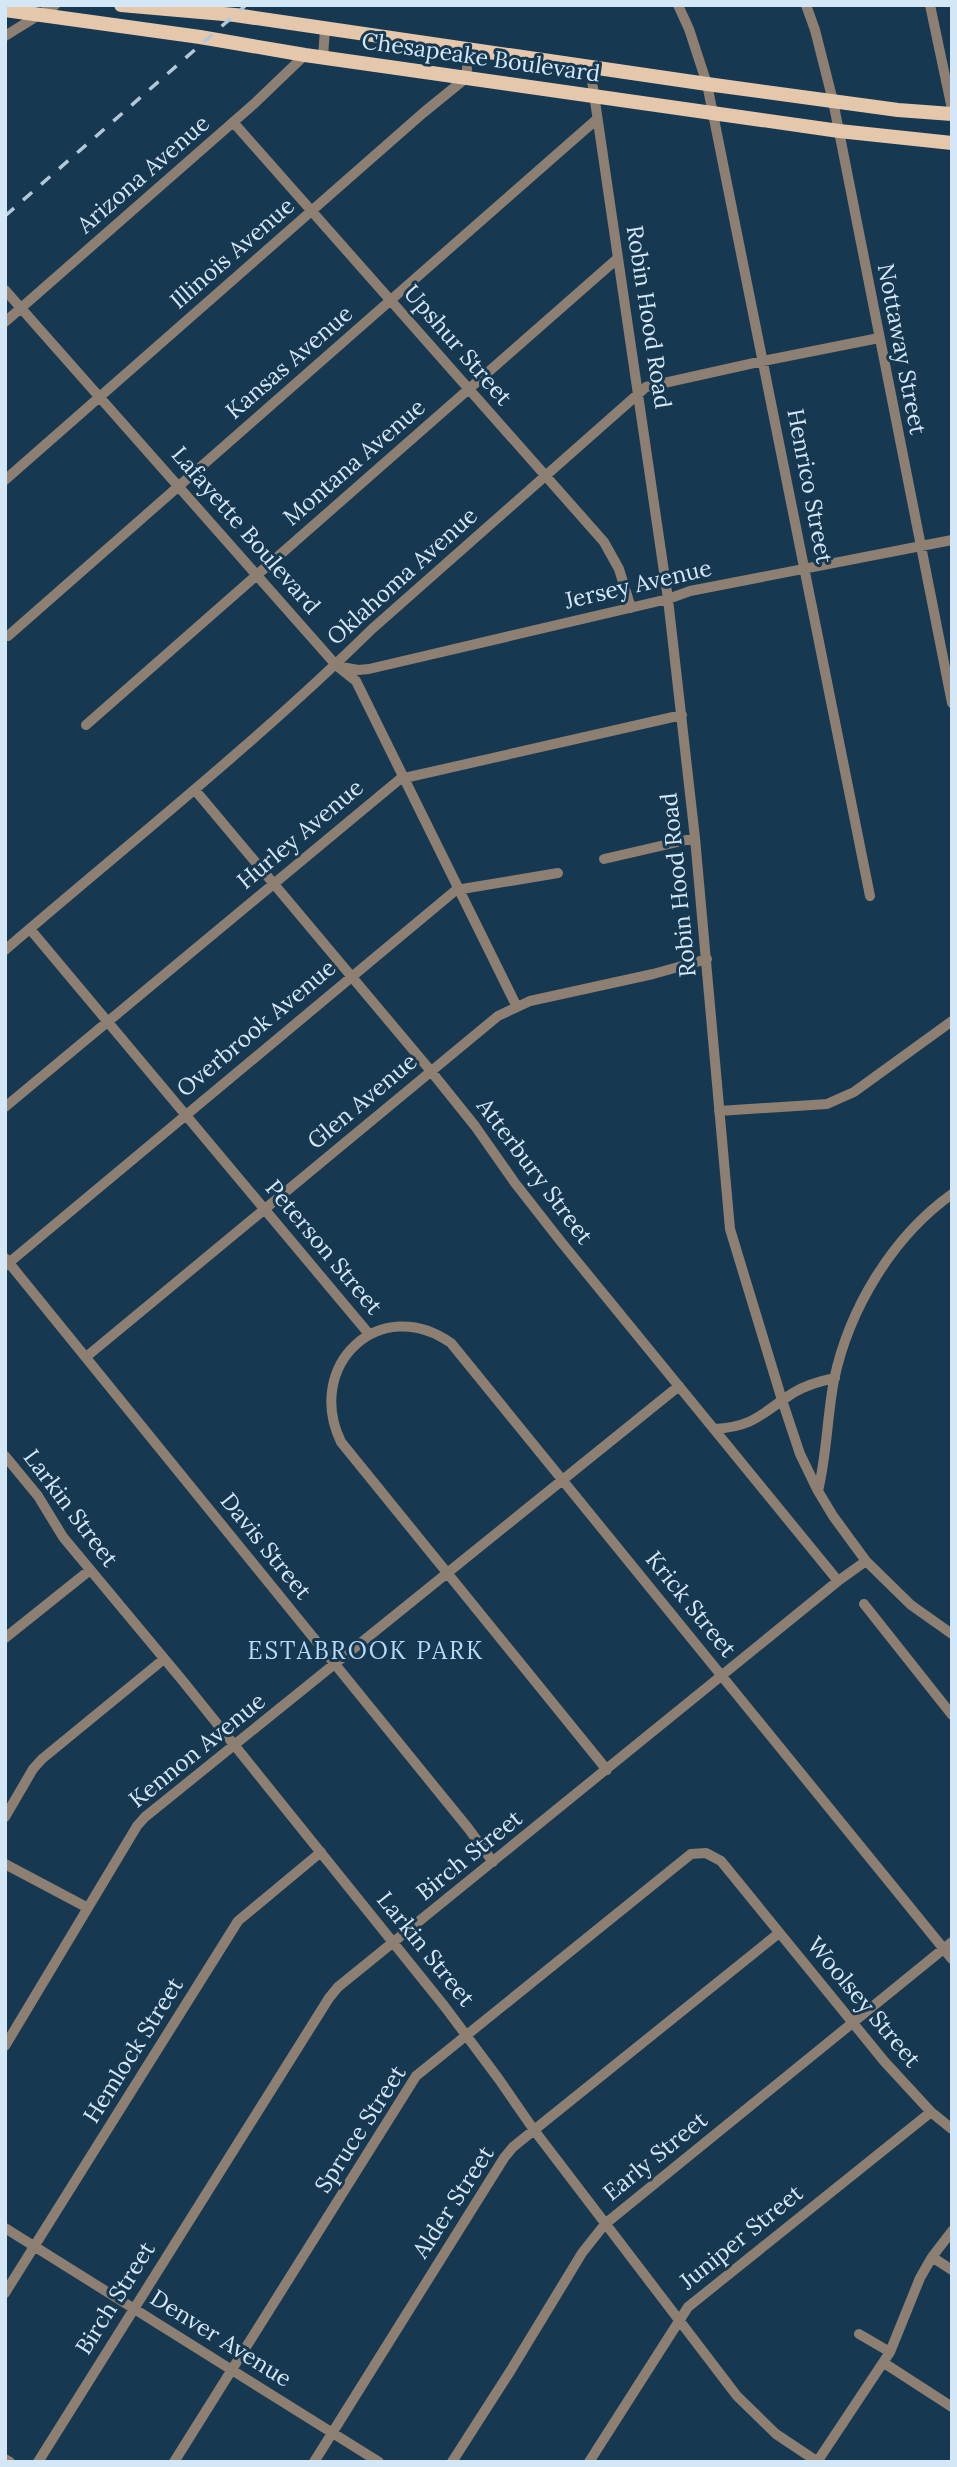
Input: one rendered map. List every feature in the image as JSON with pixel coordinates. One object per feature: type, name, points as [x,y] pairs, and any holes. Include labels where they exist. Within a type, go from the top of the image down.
[{"type":"main road","name":"Chesapeake Boulevard","points":[[121,5],[235,15],[898,110],[952,112]]},
{"type":"main road","name":"Chesapeake Boulevard","points":[[8,9],[305,55],[839,131],[952,143]]},
{"type":"street","points":[[5,36],[55,5]]},
{"type":"street","name":"Henrico Street","points":[[678,5],[690,29],[707,84],[870,896]]},
{"type":"street","name":"Nottaway Street","points":[[806,5],[833,101],[952,703]]},
{"type":"street","points":[[930,5],[952,112]]},
{"type":"street","points":[[323,57],[325,29]]},
{"type":"street","points":[[466,78],[469,50]]},
{"type":"street","name":"Arizona Avenue","points":[[5,322],[233,122],[305,55]]},
{"type":"street","name":"Robin Hood Road","points":[[590,67],[639,393],[682,715],[707,958],[730,1229],[782,1401],[800,1454],[818,1491],[866,1561],[911,1605],[952,1634]]},
{"type":"street","name":"Illinois Avenue","points":[[5,480],[466,78]]},
{"type":"street","name":"Kansas Avenue","points":[[8,636],[597,119]]},
{"type":"street","name":"Upshur Street","points":[[233,122],[604,542],[619,569],[631,608]]},
{"type":"street","name":"Montana Avenue","points":[[86,725],[618,258]]},
{"type":"street","name":"Lafayette Boulevard","points":[[5,290],[336,665],[349,673],[364,692],[516,1005]]},
{"type":"street","name":"Oklahoma Avenue","points":[[5,950],[195,790],[639,393],[655,384],[879,338]]},
{"type":"street","name":"Jersey Avenue","points":[[336,665],[346,669],[369,669],[690,592],[952,540]]},
{"type":"street","name":"Hurley Avenue","points":[[5,1107],[390,786],[404,778],[529,752],[682,715]]},
{"type":"street","name":"Atterbury Street","points":[[195,790],[275,882],[430,1070],[562,1243],[838,1581]]},
{"type":"street","points":[[604,859],[695,838]]},
{"type":"street","points":[[460,888],[558,873]]},
{"type":"street","name":"Overbrook Avenue","points":[[7,1262],[460,888]]},
{"type":"street","name":"Peterson Street","points":[[30,929],[369,1334],[354,1345],[336,1372],[330,1400],[335,1429],[349,1451],[447,1574],[607,1770]]},
{"type":"street","name":"Glen Avenue","points":[[86,1357],[498,1016],[516,1005],[653,974],[707,958]]},
{"type":"street","points":[[719,1111],[827,1104],[841,1099],[952,1021]]},
{"type":"street","points":[[818,1491],[835,1378],[851,1323],[871,1285],[906,1236],[952,1194]]},
{"type":"street","name":"Davis Street","points":[[7,1262],[493,1862]]},
{"type":"street","name":"Krick Street","points":[[369,1334],[385,1329],[420,1329],[441,1336],[451,1343],[722,1677],[948,1945],[952,1959]]},
{"type":"street","points":[[714,1429],[753,1422],[808,1385],[835,1378]]},
{"type":"street","name":"Kennon Avenue","points":[[5,2046],[137,1826],[679,1386]]},
{"type":"street","name":"Larkin Street","points":[[5,1456],[38,1496],[63,1537],[466,2034],[534,2130],[737,2396],[793,2447],[817,2461]]},
{"type":"street","name":"Birch Street","points":[[38,2462],[338,1987],[866,1561]]},
{"type":"street","points":[[5,1638],[90,1570]]},
{"type":"street","points":[[864,1604],[952,1715]]},
{"type":"street","points":[[5,1817],[33,1769],[42,1759],[164,1659]]},
{"type":"street","name":"Hemlock Street","points":[[5,2293],[238,1921],[321,1852]]},
{"type":"street","name":"Spruce Street","points":[[174,2462],[416,2077],[691,1854],[706,1853],[715,1856],[749,1897]]},
{"type":"street","points":[[5,1864],[88,1908]]},
{"type":"street","name":"Woolsey Street","points":[[749,1897],[884,2061],[931,2112],[952,2129]]},
{"type":"street","name":"Alder Street","points":[[314,2462],[504,2158],[534,2130],[779,1933]]},
{"type":"street","name":"Early Street","points":[[452,2462],[582,2253],[606,2224],[948,1945]]},
{"type":"street","name":"Juniper Street","points":[[589,2462],[688,2307],[931,2112]]},
{"type":"street","name":"Denver Avenue","points":[[5,2228],[379,2462]]},
{"type":"street","points":[[817,2461],[884,2363],[920,2278],[952,2231]]},
{"type":"street","points":[[932,2257],[952,2270]]},
{"type":"street","points":[[859,2334],[890,2352]]},
{"type":"street","points":[[884,2363],[952,2407]]},
{"type":"street","points":[[5,2459],[10,2462]]},
{"type":"railway","points":[[5,216],[246,5]]},
{"type":"district","name":"ESTABROOK PARK","points":[[366,1651]]}]
